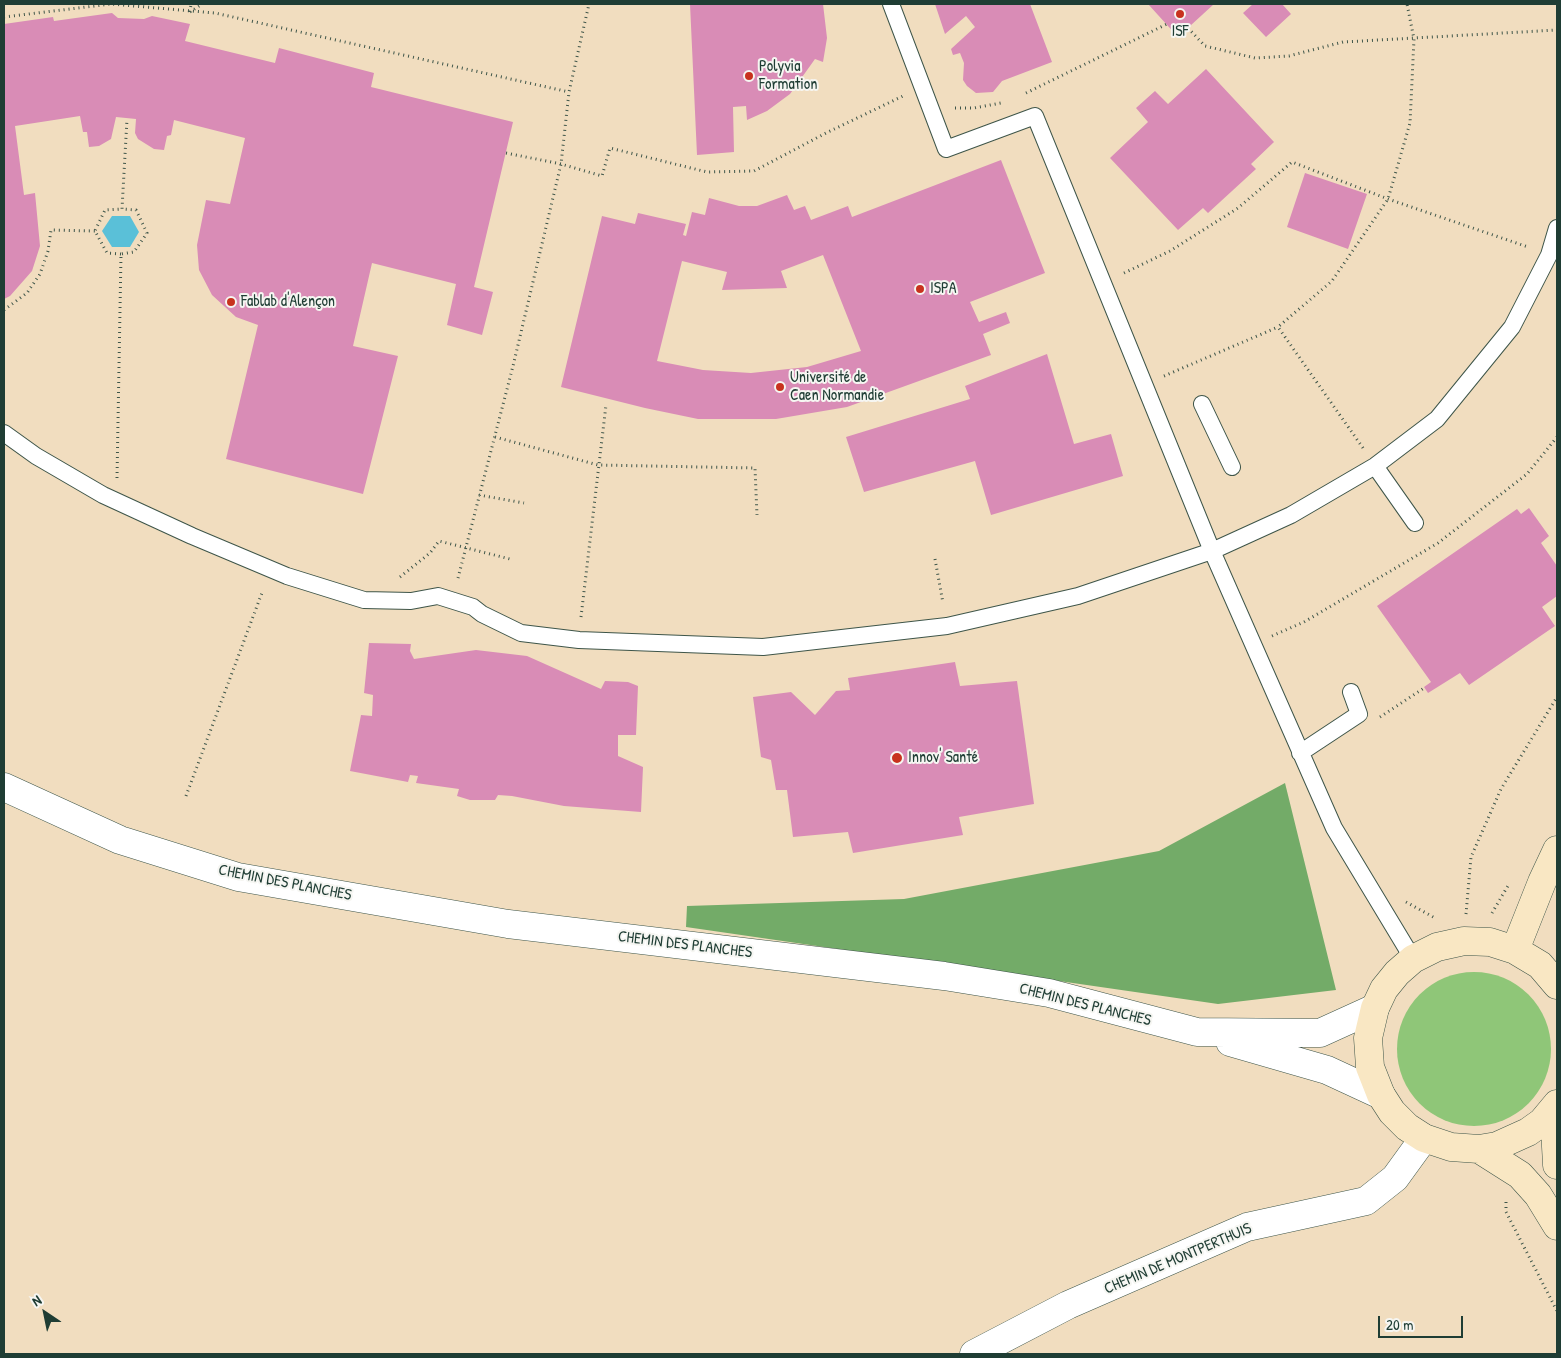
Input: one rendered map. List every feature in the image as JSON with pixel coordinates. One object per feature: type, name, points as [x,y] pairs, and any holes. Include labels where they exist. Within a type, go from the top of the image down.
[{"type":"main road","points":[[1515,950],[1557,850]]},
{"type":"main road","points":[[1556,1106],[1528,1132],[1496,1146],[1479,1149],[1451,1147],[1424,1138],[1397,1117],[1381,1095],[1370,1067],[1368,1038],[1375,1008],[1384,990],[1397,973],[1413,959],[1437,947],[1464,941],[1490,942],[1515,950],[1540,966],[1557,985]]},
{"type":"main road","points":[[1556,1106],[1557,1165]]},
{"type":"main road","points":[[1479,1149],[1520,1175],[1538,1195],[1557,1226]]},
{"type":"street","name":"CHEMIN DES PLANCHES","points":[[4,787],[120,840],[238,877],[508,924],[963,979],[1049,993],[1198,1032],[1320,1033],[1375,1008]]},
{"type":"street","points":[[1198,1032],[1327,1070],[1381,1095]]},
{"type":"street","name":"CHEMIN DE MONTPERTHUIS","points":[[974,1354],[1068,1305],[1247,1227],[1366,1201],[1394,1178],[1424,1138]]},
{"type":"lane","points":[[891,4],[946,149],[1035,116],[1212,551],[1300,753],[1334,828],[1413,959]]},
{"type":"lane","points":[[4,433],[36,456],[103,495],[272,570],[364,600],[411,601],[438,596],[473,607],[482,614],[521,633],[579,640],[763,647],[947,626],[1078,596],[1212,551],[1291,515],[1375,466],[1437,419],[1512,327],[1549,255],[1557,228]]},
{"type":"lane","points":[[1202,404],[1232,467]]},
{"type":"lane","points":[[1375,466],[1415,523]]},
{"type":"lane","points":[[1300,753],[1359,714],[1351,692]]},
{"type":"path","points":[[4,17],[111,4],[215,13],[569,92]]},
{"type":"path","points":[[190,12],[191,4]]},
{"type":"path","points":[[190,12],[202,4]]},
{"type":"path","points":[[452,600],[495,437],[561,164],[569,92],[589,4]]},
{"type":"path","points":[[1144,385],[1278,327],[1332,281],[1388,199],[1410,123],[1414,39],[1408,4]]},
{"type":"path","points":[[1018,96],[1167,24]]},
{"type":"path","points":[[1188,28],[1204,46],[1254,58],[1289,56],[1343,42],[1557,30]]},
{"type":"path","points":[[506,154],[561,164],[602,176],[610,148],[707,172],[754,171],[904,95],[933,94],[953,108],[974,108],[1002,102]]},
{"type":"path","points":[[1025,94],[1035,116]]},
{"type":"path","points":[[122,209],[127,119]]},
{"type":"path","points":[[1102,283],[1178,246],[1238,208],[1292,162],[1388,199],[1549,255]]},
{"type":"path","points":[[122,209],[136,210],[147,233],[134,252],[121,254],[108,253],[94,231],[105,210],[122,209]]},
{"type":"path","points":[[4,310],[27,293],[40,274],[48,251],[51,230],[94,231]]},
{"type":"path","points":[[118,480],[121,254]]},
{"type":"path","points":[[1278,327],[1375,466]]},
{"type":"path","points":[[579,640],[606,405]]},
{"type":"path","points":[[495,437],[598,465],[755,468],[757,515]]},
{"type":"path","points":[[1253,644],[1304,622],[1438,543],[1527,474],[1557,437]]},
{"type":"path","points":[[479,495],[524,503]]},
{"type":"path","points":[[398,578],[430,553],[439,541],[510,559]]},
{"type":"path","points":[[935,559],[947,626]]},
{"type":"path","points":[[186,796],[272,570]]},
{"type":"path","points":[[1464,941],[1471,856],[1501,789],[1557,697]]},
{"type":"path","points":[[1507,1195],[1506,1212],[1557,1311]]},
{"type":"green space","points":[[1285,783],[1336,990],[1218,1004],[686,927],[687,906],[904,899],[1159,851]]},
{"type":"green space","points":[[1474,972],[1504,977],[1529,994],[1546,1019],[1551,1049],[1546,1079],[1529,1104],[1504,1121],[1474,1126],[1444,1121],[1419,1104],[1402,1079],[1397,1049],[1402,1019],[1419,994],[1444,977]]},
{"type":"water","points":[[112,216],[130,216],[139,232],[130,247],[112,247],[102,231]]},
{"type":"building","name":"Polyvia Formation","points":[[690,4],[823,4],[827,38],[823,62],[815,59],[790,94],[767,111],[747,120],[746,106],[733,107],[734,152],[697,155]]},
{"type":"building","points":[[935,4],[1030,4],[1052,62],[1002,81],[993,92],[976,93],[963,80],[964,63],[960,53],[953,55],[951,49],[975,27],[966,16],[945,34]]},
{"type":"building","name":"ISF","points":[[1148,4],[1214,4],[1178,37]]},
{"type":"building","points":[[1253,4],[1282,4],[1291,14],[1266,37],[1243,13]]},
{"type":"building","points":[[112,13],[118,18],[144,19],[152,16],[190,24],[185,41],[275,63],[279,48],[374,73],[371,87],[513,122],[474,287],[493,292],[482,335],[447,325],[456,284],[372,263],[353,346],[398,356],[363,494],[226,459],[258,325],[236,317],[212,295],[199,270],[197,245],[206,200],[230,204],[245,138],[174,120],[171,135],[167,136],[164,150],[154,149],[138,139],[135,133],[136,119],[116,117],[111,139],[99,146],[89,147],[87,132],[83,132],[80,116],[15,126],[24,195],[35,193],[40,246],[32,271],[10,296],[4,299],[4,24],[53,17],[54,21]]},
{"type":"building","points":[[1206,69],[1274,142],[1251,164],[1256,169],[1208,213],[1203,208],[1178,230],[1110,158],[1148,122],[1136,108],[1155,91],[1168,104]]},
{"type":"building","name":"ISPA","points":[[1001,160],[1045,273],[970,302],[979,322],[1006,312],[1010,323],[983,334],[991,355],[847,407],[776,419],[698,419],[561,387],[602,216],[635,224],[638,213],[686,224],[683,235],[686,236],[692,212],[705,215],[709,198],[739,206],[757,206],[787,195],[794,210],[805,206],[811,220],[848,206],[852,217]],"holes":[[[823,255],[861,351],[807,367],[751,373],[703,370],[657,361],[682,261],[727,272],[722,290],[787,288],[781,271]]]},
{"type":"building","points":[[1305,173],[1367,194],[1348,249],[1287,227]]},
{"type":"building","points":[[1047,354],[1074,444],[1111,434],[1123,476],[991,515],[975,461],[864,492],[846,437],[970,399],[965,386]]},
{"type":"building","points":[[1529,508],[1549,536],[1541,543],[1557,566],[1557,596],[1542,607],[1555,626],[1469,685],[1460,673],[1428,693],[1424,687],[1431,682],[1377,606],[1517,509],[1521,514]]},
{"type":"building","points":[[369,643],[411,644],[410,651],[414,659],[476,650],[527,656],[601,689],[605,681],[628,682],[638,686],[636,735],[618,735],[618,756],[643,767],[641,812],[564,806],[498,795],[495,800],[470,800],[457,796],[459,789],[416,783],[418,776],[410,775],[408,782],[350,771],[361,715],[372,716],[373,695],[364,693]]},
{"type":"building","name":"Innov' Santé","points":[[955,662],[960,686],[1017,681],[1034,804],[959,817],[963,835],[853,853],[848,832],[793,837],[787,790],[776,790],[771,760],[761,757],[753,697],[791,692],[815,715],[836,691],[850,690],[848,678]]},
{"type":"place","name":"ISF","points":[[1180,14]]},
{"type":"place","name":"Polyvia Formation","points":[[749,76]]},
{"type":"place","name":"ISPA","points":[[920,289]]},
{"type":"place","name":"Fablab d'Alençon","points":[[231,302]]},
{"type":"place","name":"Université de Caen Normandie","points":[[780,387]]},
{"type":"place","name":"Innov' Santé","points":[[897,758]]}]
